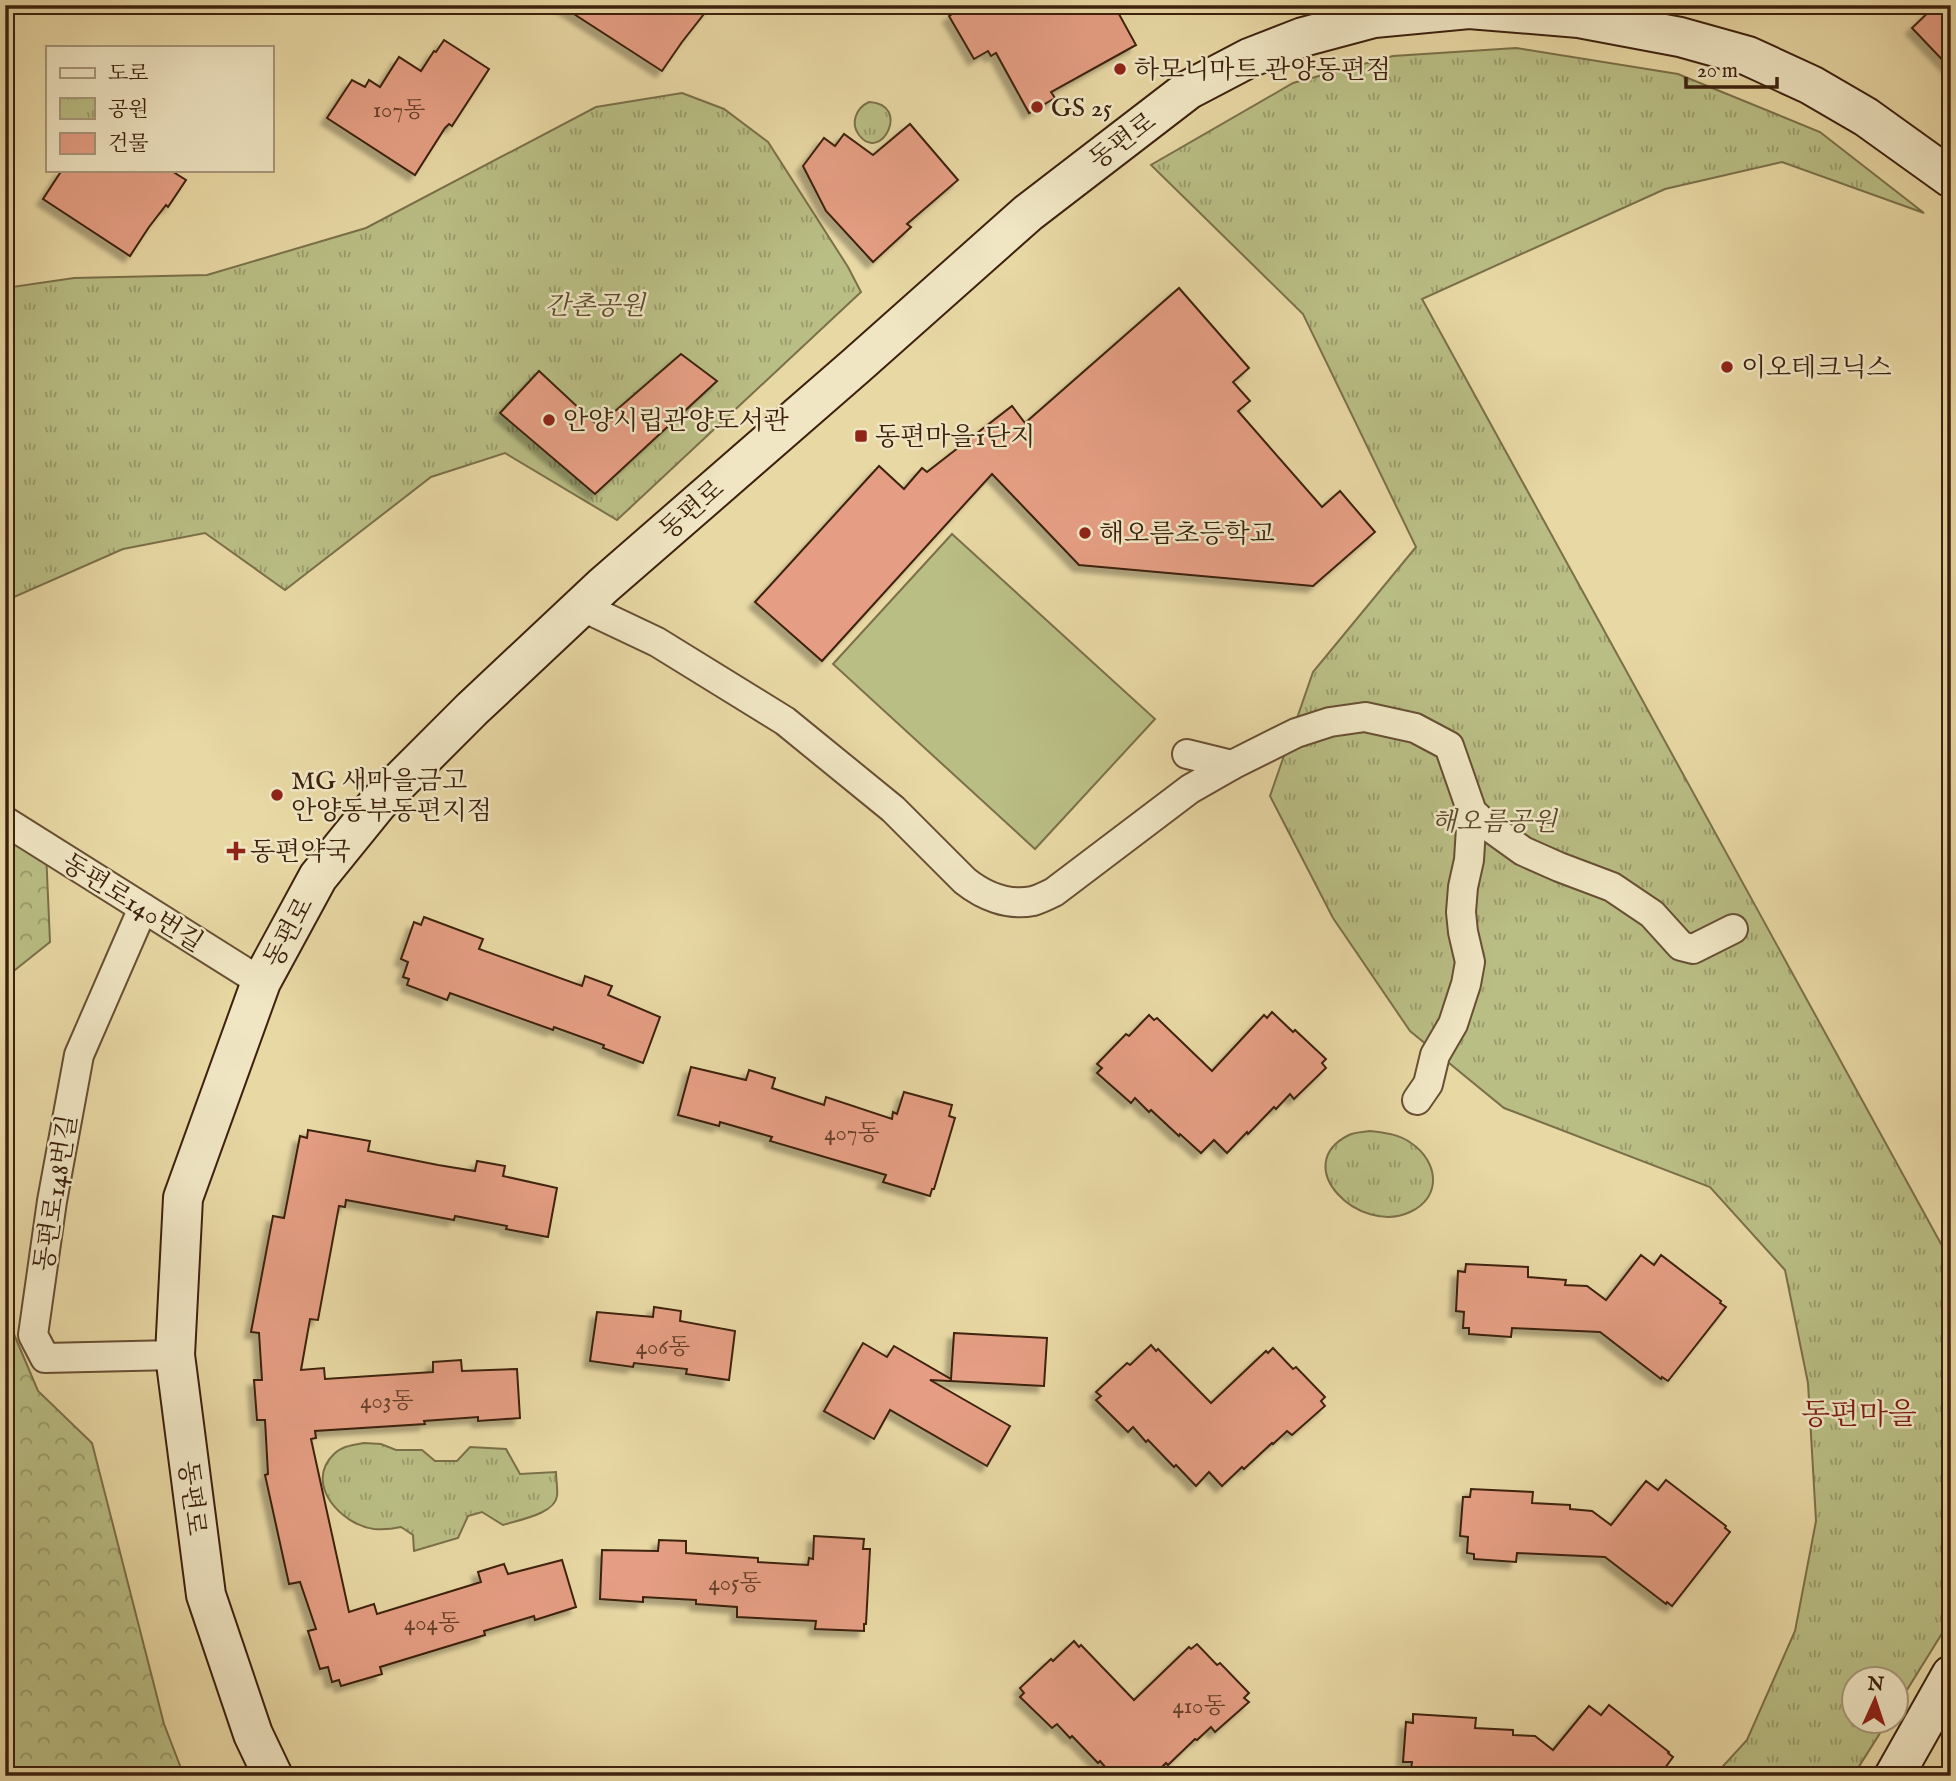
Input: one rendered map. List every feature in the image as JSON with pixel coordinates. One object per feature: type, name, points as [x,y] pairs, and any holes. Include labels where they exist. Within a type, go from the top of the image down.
[{"type":"street","name":"동편로","points":[[273,1776],[253,1734],[206,1595],[175,1355],[183,1198],[261,982],[318,877],[378,803],[472,709],[581,606],[1028,213],[1188,90],[1250,58],[1303,37],[1374,19],[1469,9],[1579,18],[1680,37],[1748,56],[1811,85],[1866,117],[1951,178]]},
{"type":"street","points":[[581,606],[657,642],[785,721],[893,809],[977,891],[995,899],[1013,902],[1034,901],[1054,892],[1190,789],[1296,733],[1330,722],[1365,717],[1415,728],[1449,746],[1472,813],[1469,860],[1461,912],[1469,962],[1466,984],[1453,1024],[1435,1055],[1428,1084],[1417,1100]]},
{"type":"street","points":[[1186,754],[1233,765]]},
{"type":"street","points":[[1472,813],[1523,851],[1612,887],[1652,914],[1681,946],[1693,949],[1733,929]]},
{"type":"street","name":"동편로140번길","points":[[5,821],[261,982]]},
{"type":"street","name":"동편로148번길","points":[[143,908],[79,1055],[52,1201],[33,1335],[45,1358],[175,1355]]},
{"type":"street","points":[[1894,1776],[1951,1675]]},
{"type":"green space","name":"해오름공원","points":[[1516,48],[1678,74],[1820,132],[1924,213],[1782,162],[1665,189],[1422,299],[1951,1262],[1951,1619],[1910,1685],[1910,1666],[1840,1666],[1840,1736],[1878,1736],[1853,1776],[1714,1776],[1747,1740],[1795,1631],[1816,1521],[1808,1383],[1785,1270],[1710,1187],[1504,1108],[1410,1031],[1333,918],[1270,796],[1313,672],[1416,547],[1303,314],[1151,165],[1293,83],[1393,56]]},
{"type":"green space","name":"간촌공원","points":[[682,93],[724,109],[768,142],[848,267],[861,292],[617,520],[505,453],[431,477],[285,590],[205,533],[123,549],[5,601],[5,288],[74,278],[207,275],[366,228],[596,107]]},
{"type":"green space","points":[[869,102],[882,105],[889,112],[891,121],[883,138],[876,142],[868,142],[859,135],[855,126],[858,112]]},
{"type":"green space","points":[[952,534],[1155,719],[1035,849],[833,664]]},
{"type":"green space","points":[[5,830],[46,851],[50,942],[5,978]]},
{"type":"green space","points":[[1370,1131],[1402,1138],[1427,1159],[1433,1179],[1432,1188],[1421,1205],[1410,1212],[1390,1217],[1370,1214],[1352,1206],[1338,1194],[1328,1179],[1326,1163],[1332,1148],[1349,1135]]},
{"type":"green space","points":[[5,1313],[38,1391],[92,1443],[164,1724],[184,1776],[5,1776]]},
{"type":"green space","points":[[364,1443],[381,1444],[396,1450],[422,1450],[435,1461],[457,1461],[470,1447],[506,1449],[520,1474],[556,1472],[557,1496],[555,1502],[543,1512],[503,1525],[482,1512],[468,1516],[458,1538],[414,1551],[413,1535],[401,1527],[374,1529],[362,1526],[350,1520],[330,1501],[323,1478],[326,1466],[337,1451]]},
{"type":"building","points":[[560,5],[711,5],[662,71]]},
{"type":"building","points":[[968,5],[1114,5],[1136,45],[1051,92],[1055,98],[1029,113],[996,53],[991,56],[988,51],[974,59],[949,16]]},
{"type":"building","points":[[1936,5],[1951,5],[1951,69],[1912,28]]},
{"type":"building","points":[[444,40],[489,69],[452,126],[449,124],[445,128],[415,175],[327,118],[352,80],[365,87],[369,80],[380,87],[399,57],[421,71]]},
{"type":"building","points":[[910,124],[958,180],[907,224],[911,227],[873,262],[826,211],[803,166],[824,138],[835,146],[844,134],[873,155]]},
{"type":"building","points":[[61,172],[173,172],[186,180],[130,256],[43,199]]},
{"type":"building","points":[[1179,288],[1249,368],[1233,382],[1250,401],[1238,411],[1322,507],[1340,491],[1375,532],[1313,586],[1079,565],[992,474],[822,661],[755,602],[879,466],[904,489],[922,468],[927,472],[1012,406],[1025,423]]},
{"type":"building","name":"안양시립관양도서관","points":[[681,354],[717,381],[595,494],[500,413],[539,371],[598,426]]},
{"type":"building","points":[[424,917],[483,939],[479,949],[582,986],[585,976],[612,986],[608,995],[660,1017],[643,1063],[554,1027],[553,1030],[450,993],[447,1000],[407,985],[409,979],[403,977],[408,962],[401,959],[414,922],[421,925]]},
{"type":"building","points":[[1272,1012],[1326,1059],[1322,1063],[1326,1068],[1294,1099],[1290,1094],[1276,1109],[1274,1107],[1227,1153],[1214,1140],[1201,1153],[1151,1110],[1149,1112],[1135,1098],[1131,1103],[1097,1073],[1102,1068],[1097,1064],[1149,1015],[1154,1020],[1157,1018],[1212,1071],[1264,1015],[1267,1018]]},
{"type":"building","points":[[691,1067],[746,1080],[749,1070],[775,1078],[772,1088],[824,1105],[826,1097],[892,1119],[893,1112],[897,1114],[904,1092],[952,1105],[949,1116],[955,1118],[934,1189],[930,1196],[883,1182],[886,1175],[770,1141],[772,1137],[720,1122],[719,1126],[678,1115]]},
{"type":"building","points":[[308,1130],[370,1141],[368,1151],[438,1165],[475,1171],[477,1161],[505,1166],[503,1176],[557,1188],[548,1237],[455,1216],[454,1220],[346,1200],[345,1207],[339,1206],[318,1320],[310,1319],[301,1370],[324,1368],[325,1379],[433,1372],[433,1362],[461,1360],[462,1371],[517,1369],[520,1418],[478,1421],[478,1417],[424,1421],[425,1424],[315,1431],[316,1438],[311,1439],[349,1612],[374,1604],[377,1614],[481,1582],[478,1572],[504,1564],[508,1574],[562,1560],[576,1607],[535,1620],[534,1616],[484,1631],[485,1635],[380,1667],[382,1674],[341,1686],[339,1680],[332,1682],[328,1667],[320,1669],[308,1631],[316,1629],[300,1582],[289,1584],[265,1475],[268,1474],[265,1420],[257,1420],[254,1380],[262,1380],[259,1333],[251,1332],[273,1216],[284,1218],[300,1136],[307,1138]]},
{"type":"building","points":[[1641,1255],[1654,1265],[1661,1255],[1726,1307],[1668,1381],[1662,1377],[1661,1379],[1600,1332],[1512,1328],[1511,1337],[1469,1334],[1469,1328],[1463,1328],[1464,1312],[1456,1311],[1458,1271],[1465,1272],[1466,1264],[1528,1267],[1528,1277],[1566,1280],[1565,1285],[1587,1286],[1606,1300]]},
{"type":"building","points":[[654,1307],[681,1311],[680,1321],[735,1331],[729,1380],[686,1374],[687,1369],[634,1363],[633,1367],[590,1361],[597,1312],[653,1317]]},
{"type":"building","points":[[954,1333],[1047,1338],[1044,1386],[930,1380],[1010,1426],[987,1466],[890,1410],[874,1439],[824,1411],[863,1343],[887,1357],[894,1346],[951,1379]]},
{"type":"building","points":[[1151,1345],[1211,1403],[1266,1351],[1268,1353],[1273,1348],[1325,1397],[1321,1401],[1325,1406],[1292,1435],[1287,1431],[1222,1486],[1209,1472],[1196,1486],[1133,1427],[1128,1432],[1096,1400],[1101,1396],[1096,1392]]},
{"type":"building","points":[[1666,1480],[1726,1526],[1730,1532],[1672,1606],[1605,1557],[1517,1553],[1516,1562],[1474,1559],[1474,1554],[1467,1553],[1468,1537],[1460,1536],[1463,1497],[1470,1497],[1471,1489],[1533,1492],[1532,1503],[1570,1505],[1570,1509],[1592,1511],[1611,1525],[1646,1481],[1658,1490]]},
{"type":"building","points":[[814,1536],[864,1539],[863,1549],[870,1549],[864,1631],[815,1629],[816,1621],[737,1617],[737,1607],[696,1604],[696,1600],[643,1597],[643,1602],[600,1599],[602,1550],[658,1551],[659,1540],[686,1541],[686,1553],[808,1565],[809,1558],[813,1559]]},
{"type":"building","points":[[1074,1641],[1134,1700],[1189,1647],[1191,1649],[1197,1644],[1249,1693],[1244,1698],[1249,1702],[1215,1732],[1211,1727],[1195,1739],[1153,1776],[1113,1776],[1072,1736],[1070,1738],[1057,1724],[1052,1728],[1020,1697],[1024,1693],[1020,1688]]},
{"type":"building","points":[[1609,1705],[1673,1757],[1659,1776],[1410,1776],[1412,1762],[1403,1762],[1406,1722],[1413,1723],[1413,1714],[1476,1718],[1475,1728],[1513,1730],[1513,1735],[1535,1736],[1553,1750],[1589,1706],[1601,1715]]},
{"type":"place","name":"하모니마트 관양동편점","points":[[1120,69]]},
{"type":"place","name":"GS 25","points":[[1037,107]]},
{"type":"place","name":"이오테크닉스","points":[[1727,367]]},
{"type":"place","name":"안양시립관양도서관","points":[[549,420]]},
{"type":"place","name":"동편마을1단지","points":[[861,436]]},
{"type":"place","name":"해오름초등학교","points":[[1085,533]]},
{"type":"place","name":"MG 새마을금고 안양동부동편지점","points":[[277,795]]},
{"type":"place","name":"동편약국","points":[[236,851]]},
{"type":"district","name":"동편마을","points":[[1859,1414]]}]
